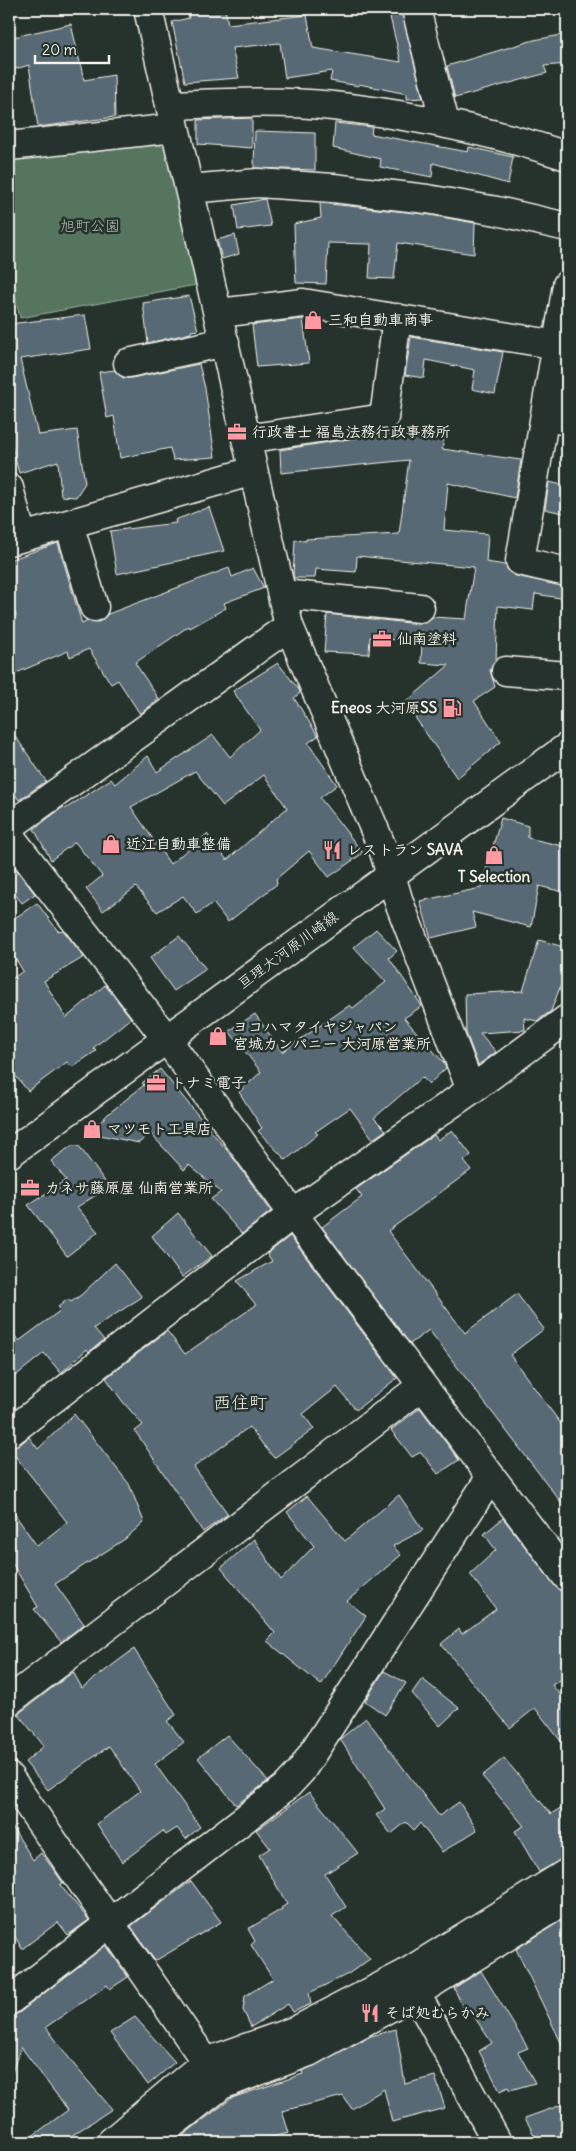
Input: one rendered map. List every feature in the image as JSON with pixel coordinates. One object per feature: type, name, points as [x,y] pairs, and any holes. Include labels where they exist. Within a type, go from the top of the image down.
[{"type":"street","points":[[148,9],[289,626],[384,852],[391,876],[470,1090]]},
{"type":"street","points":[[416,9],[445,123]]},
{"type":"street","points":[[9,146],[240,102],[332,106],[445,123],[567,156]]},
{"type":"street","points":[[189,189],[258,184],[333,188],[427,199],[497,211],[567,227]]},
{"type":"street","points":[[567,285],[557,344],[556,418],[520,561],[567,572]]},
{"type":"street","points":[[219,313],[303,303],[557,344]]},
{"type":"street","points":[[246,439],[384,418],[397,318]]},
{"type":"street","points":[[128,363],[225,342]]},
{"type":"street","points":[[9,488],[15,539],[253,471]]},
{"type":"street","points":[[69,524],[94,607]]},
{"type":"street","points":[[282,594],[420,608]]},
{"type":"street","points":[[9,828],[289,626]]},
{"type":"street","points":[[506,671],[567,676]]},
{"type":"street","name":"亘理大河原川崎線","points":[[9,1154],[567,747]]},
{"type":"street","points":[[9,835],[166,1038],[293,1214],[490,1478],[567,1577]]},
{"type":"street","points":[[9,1432],[293,1214],[470,1090],[567,1018]]},
{"type":"street","points":[[9,1700],[422,1386]]},
{"type":"street","points":[[9,2001],[288,1786],[301,1771],[490,1478]]},
{"type":"street","points":[[9,1777],[222,2085]]},
{"type":"street","points":[[149,2142],[222,2085],[309,2052],[567,1873]]},
{"type":"street","points":[[111,2142],[206,2062],[298,2030],[411,1983],[567,1899]]},
{"type":"street","points":[[411,1983],[497,2142]]},
{"type":"green space","name":"旭町公園","points":[[153,140],[168,151],[201,284],[20,318],[9,271],[9,159]]},
{"type":"building","points":[[187,9],[225,9],[228,24],[307,15],[313,48],[401,62],[389,13],[401,9],[423,98],[407,99],[407,94],[359,84],[359,86],[330,81],[332,71],[285,78],[280,43],[232,48],[239,78],[185,82],[172,22],[189,18]]},
{"type":"building","points":[[71,24],[84,80],[114,75],[115,117],[38,127],[29,65],[9,71],[9,38]]},
{"type":"building","points":[[567,34],[567,64],[544,66],[547,73],[455,98],[447,66],[534,40]]},
{"type":"building","points":[[252,118],[252,148],[198,144],[198,120]]},
{"type":"building","points":[[335,123],[372,127],[371,134],[468,152],[469,147],[513,157],[508,184],[433,163],[432,177],[380,167],[381,159],[333,148]]},
{"type":"building","points":[[255,131],[315,133],[315,170],[254,168]]},
{"type":"building","points":[[265,199],[271,226],[238,230],[234,205]]},
{"type":"building","points":[[320,203],[425,214],[475,223],[474,254],[398,243],[394,279],[369,278],[371,244],[328,243],[326,284],[296,283],[294,224],[321,218]]},
{"type":"building","points":[[235,235],[239,254],[222,259],[217,240]]},
{"type":"building","points":[[189,296],[198,330],[148,343],[143,303]]},
{"type":"building","points":[[85,315],[91,349],[20,359],[38,435],[77,430],[85,483],[76,497],[61,496],[58,461],[19,473],[9,436],[9,324]]},
{"type":"building","points":[[303,319],[309,363],[257,367],[252,325]]},
{"type":"building","points":[[411,337],[503,352],[495,394],[472,389],[475,370],[426,360],[424,378],[405,375]]},
{"type":"building","points":[[199,364],[205,388],[215,457],[173,460],[170,448],[120,458],[114,416],[107,418],[99,372],[115,370],[123,378],[131,378]]},
{"type":"building","points":[[396,428],[444,440],[442,449],[521,460],[515,498],[448,483],[444,530],[488,534],[486,562],[505,565],[509,572],[516,576],[567,587],[567,599],[535,594],[533,610],[498,606],[496,660],[490,670],[495,687],[474,701],[501,742],[457,778],[405,703],[449,665],[421,663],[422,643],[370,637],[369,654],[324,652],[327,614],[418,624],[427,622],[432,617],[466,619],[474,567],[357,556],[356,572],[316,569],[315,578],[294,578],[293,575],[295,540],[306,541],[306,539],[399,534],[409,460],[281,473],[280,450],[386,433]]},
{"type":"building","points":[[549,482],[567,486],[567,514],[545,509]]},
{"type":"building","points":[[209,507],[224,551],[117,574],[110,531],[176,523],[175,520]]},
{"type":"building","points":[[58,543],[82,624],[88,621],[99,622],[108,614],[229,568],[232,577],[253,568],[264,588],[224,603],[226,608],[190,628],[189,626],[135,663],[159,699],[140,714],[118,680],[111,684],[89,649],[70,657],[68,651],[9,676],[9,618],[16,616],[9,593],[9,560]]},
{"type":"building","points":[[278,663],[300,691],[294,698],[318,736],[308,743],[337,785],[320,798],[363,853],[329,877],[309,851],[276,879],[277,884],[228,922],[213,903],[197,914],[183,896],[157,912],[136,887],[103,911],[86,889],[102,876],[75,842],[51,860],[34,829],[63,807],[65,809],[111,779],[115,784],[148,756],[157,772],[213,735],[230,757],[260,730],[233,691]],"holes":[[[195,771],[223,806],[264,775],[287,808],[227,860],[207,834],[170,864],[131,807]]]},
{"type":"building","points":[[9,727],[46,781],[19,800],[9,786]]},
{"type":"building","points":[[501,818],[528,826],[528,838],[567,847],[567,893],[539,886],[531,927],[472,912],[476,927],[431,938],[420,901],[481,888]]},
{"type":"building","points":[[9,860],[35,894],[22,903],[9,887]]},
{"type":"building","points":[[37,903],[58,931],[63,930],[84,957],[44,981],[66,1018],[105,985],[131,1018],[93,1048],[96,1051],[72,1067],[67,1062],[28,1091],[9,1068],[9,981],[23,971],[9,948],[9,922]]},
{"type":"building","points":[[376,929],[397,951],[389,958],[422,1006],[404,1018],[443,1062],[446,1068],[429,1084],[422,1077],[374,1118],[386,1130],[373,1139],[350,1108],[315,1132],[318,1134],[286,1160],[258,1131],[262,1128],[239,1092],[261,1072],[229,1031],[255,1014],[282,1052],[350,1005],[353,1008],[386,982],[354,947]]},
{"type":"building","points":[[179,936],[206,969],[174,991],[150,958]]},
{"type":"building","points":[[539,940],[567,948],[567,969],[551,1011],[537,1021],[524,1018],[525,1030],[480,1033],[496,1052],[478,1065],[466,1033],[465,994],[523,991]]},
{"type":"building","points":[[160,1069],[234,1159],[271,1211],[242,1234],[211,1199],[221,1192],[189,1165],[184,1170],[150,1133],[139,1143],[90,1133],[108,1114],[144,1085],[142,1083]]},
{"type":"building","points":[[452,1130],[471,1155],[464,1161],[471,1170],[388,1231],[465,1333],[517,1294],[544,1329],[510,1355],[567,1432],[567,1510],[429,1330],[410,1344],[322,1227],[362,1197],[356,1189],[434,1135],[438,1140]]},
{"type":"building","points":[[71,1146],[79,1146],[109,1187],[77,1207],[98,1232],[67,1256],[28,1205],[66,1180],[51,1161]]},
{"type":"building","points":[[178,1213],[212,1256],[182,1277],[152,1236]]},
{"type":"building","points":[[290,1236],[397,1378],[356,1410],[337,1387],[303,1414],[314,1429],[274,1458],[249,1427],[194,1467],[228,1514],[203,1532],[135,1431],[143,1425],[106,1378],[167,1331],[185,1354],[256,1305],[237,1281],[272,1261],[267,1254]]},
{"type":"building","points":[[115,1263],[142,1297],[94,1328],[104,1340],[89,1352],[87,1349],[61,1373],[44,1353],[9,1381],[9,1329],[19,1341],[61,1310],[58,1307],[68,1299],[71,1302],[81,1295]]},
{"type":"building","points":[[420,1408],[459,1460],[438,1474],[421,1452],[412,1457],[391,1430]]},
{"type":"building","points":[[74,1414],[129,1484],[144,1522],[125,1539],[55,1584],[84,1624],[61,1642],[34,1609],[38,1607],[9,1558],[9,1506],[37,1546],[67,1522],[9,1448],[18,1446],[29,1437],[38,1449]]},
{"type":"building","points":[[399,1495],[423,1530],[393,1546],[401,1555],[347,1601],[366,1616],[321,1685],[267,1641],[275,1633],[221,1568],[254,1539],[281,1580],[314,1546],[287,1512],[307,1496],[345,1541]]},
{"type":"building","points":[[503,1518],[555,1586],[560,1591],[567,1592],[567,1676],[552,1685],[567,1703],[567,1749],[535,1708],[510,1728],[441,1644],[459,1629],[462,1634],[496,1609],[470,1574],[496,1550],[484,1534]]},
{"type":"building","points":[[134,1649],[176,1715],[167,1721],[184,1742],[155,1764],[200,1827],[186,1839],[177,1828],[166,1835],[163,1831],[122,1862],[97,1824],[140,1791],[109,1746],[48,1790],[25,1762],[44,1746],[18,1714],[73,1672],[82,1688]]},
{"type":"building","points":[[384,1671],[406,1683],[385,1715],[365,1701]]},
{"type":"building","points":[[422,1679],[459,1708],[440,1726],[412,1693]]},
{"type":"building","points":[[366,1718],[439,1816],[459,1802],[477,1830],[442,1852],[420,1823],[414,1830],[406,1822],[391,1834],[376,1815],[385,1809],[340,1739]]},
{"type":"building","points":[[227,1735],[268,1781],[236,1805],[198,1758]]},
{"type":"building","points":[[504,1758],[551,1814],[567,1804],[567,1857],[539,1872],[515,1831],[524,1826],[482,1776]]},
{"type":"building","points":[[309,1792],[358,1853],[325,1874],[346,1907],[332,1916],[370,1959],[348,1974],[309,1993],[311,2004],[293,2012],[288,2004],[251,2027],[243,2010],[245,1996],[273,1979],[251,1945],[255,1941],[248,1929],[282,1909],[287,1904],[259,1855],[270,1848],[256,1830]]},
{"type":"building","points":[[9,1822],[33,1860],[41,1853],[63,1883],[60,1885],[89,1920],[68,1935],[58,1922],[22,1949],[9,1926]]},
{"type":"building","points":[[191,1881],[221,1922],[155,1961],[131,1926]]},
{"type":"building","points":[[567,1917],[567,2055],[516,1949]]},
{"type":"building","points":[[106,1945],[128,1977],[110,1989],[107,1985],[46,2027],[75,2066],[112,2109],[62,2142],[24,2142],[68,2110],[21,2047],[11,2075],[9,2074],[9,2016],[19,2013]]},
{"type":"building","points":[[481,1971],[528,2048],[518,2052],[535,2083],[510,2090],[508,2087],[500,2091],[479,2051],[492,2043],[471,2012],[466,2014],[454,1988]]},
{"type":"building","points":[[135,2017],[175,2062],[148,2085],[110,2033]]},
{"type":"building","points":[[396,2029],[405,2084],[435,2076],[445,2108],[392,2122],[384,2089],[352,2109],[343,2096],[282,2111],[289,2133],[251,2142],[174,2142],[232,2098],[303,2074],[302,2071],[371,2036]]},
{"type":"building","points":[[567,2103],[567,2142],[538,2142],[525,2118]]},
{"type":"place","name":"三和自動車商事","points":[[313,320]]},
{"type":"place","name":"行政書士 福島法務行政事務所","points":[[237,432]]},
{"type":"place","name":"仙南塗料","points":[[382,639]]},
{"type":"place","name":"Eneos 大河原SS","points":[[452,708]]},
{"type":"place","name":"近江自動車整備","points":[[111,844]]},
{"type":"place","name":"レストラン SAVA","points":[[332,850]]},
{"type":"place","name":"T Selection","points":[[494,855]]},
{"type":"place","name":"ヨコハマタイヤジャパン 宮城カンパニー 大河原営業所","points":[[218,1036]]},
{"type":"place","name":"トナミ電子","points":[[156,1083]]},
{"type":"place","name":"マツモト工具店","points":[[92,1129]]},
{"type":"place","name":"カネサ藤原屋 仙南営業所","points":[[30,1188]]},
{"type":"place","name":"そば処むらかみ","points":[[370,2013]]},
{"type":"district","name":"西住町","points":[[240,1403]]}]
